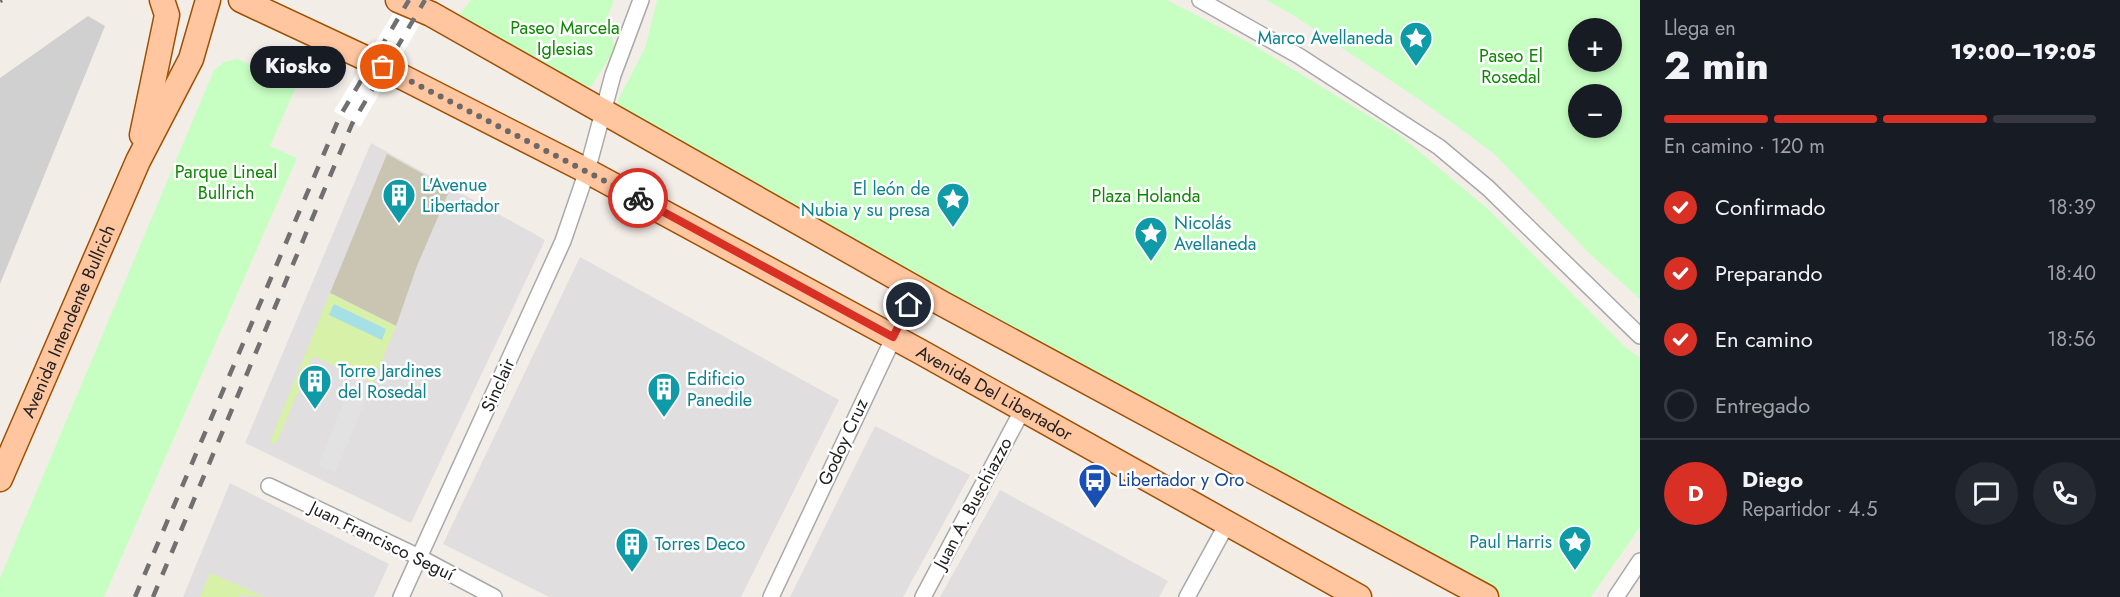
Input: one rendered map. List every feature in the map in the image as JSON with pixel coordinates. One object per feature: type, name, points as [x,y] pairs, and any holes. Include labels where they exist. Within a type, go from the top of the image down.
[{"type":"main road","name":"Avenida Intendente Bullrich","points":[[138,161],[167,15],[162,0]]},
{"type":"main road","name":"Avenida Intendente Bullrich","points":[[0,479],[138,161],[191,59],[208,0]]},
{"type":"main road","name":"Avenida Del Libertador","points":[[241,0],[363,57],[587,171],[893,337],[1359,597]]},
{"type":"main road","points":[[398,0],[430,14],[602,113],[917,288],[1486,597]]},
{"type":"street","name":"Sinclair","points":[[401,597],[563,241],[587,171],[602,113],[641,0]]},
{"type":"street","points":[[1200,0],[1299,56],[1439,147],[1488,188],[1640,336]]},
{"type":"street","name":"Godoy Cruz","points":[[771,597],[917,288]]},
{"type":"street","name":"Juan A. Buschiazzo","points":[[924,597],[1023,409]]},
{"type":"street","name":"Juan Francisco Seguí","points":[[269,486],[419,557],[495,597]]},
{"type":"street","points":[[1187,597],[1228,522]]},
{"type":"street","points":[[1616,597],[1640,561]]},
{"type":"shaded area","points":[[88,16],[105,26],[0,284],[0,78]]},
{"type":"shaded area","points":[[371,143],[545,240],[411,523],[245,443]]},
{"type":"shaded area","name":"L'Avenue Libertador","points":[[387,154],[450,189],[417,266],[396,326],[330,293]]},
{"type":"shaded area","points":[[580,257],[839,400],[741,597],[549,597],[443,544]]},
{"type":"shaded area","points":[[354,376],[373,383],[335,473],[318,465]]},
{"type":"shaded area","points":[[875,426],[970,475],[903,597],[790,597]]},
{"type":"shaded area","points":[[230,483],[389,564],[374,597],[183,597]]},
{"type":"shaded area","points":[[1000,490],[1168,581],[1159,597],[940,597]]},
{"type":"green space","name":"Paseo Marcela Iglesias","points":[[471,0],[614,0],[604,26],[612,36],[615,48],[592,86],[581,88],[455,20]]},
{"type":"green space","name":"Plaza Holanda","points":[[657,0],[1167,0],[1250,43],[1397,133],[1488,209],[1624,346],[1640,358],[1640,527],[1591,597],[1498,597],[619,113],[617,102],[645,48]]},
{"type":"green space","name":"Paseo El Rosedal","points":[[1266,0],[1640,0],[1640,299],[1590,254],[1493,153],[1436,111],[1293,15]]},
{"type":"green space","name":"Parque Lineal Bullrich","points":[[238,59],[296,87],[270,146],[297,158],[104,597],[0,597],[0,578],[214,70],[224,62]]},
{"type":"green space","points":[[330,293],[396,326],[373,383],[313,356],[276,444],[270,442]],"holes":[[[334,304],[386,329],[382,340],[329,315]]]},
{"type":"green space","points":[[210,573],[265,597],[239,595],[238,597],[200,597]]},
{"type":"water","points":[[334,304],[386,329],[382,340],[329,315]]},
{"type":"pier","points":[[401,0],[434,0],[360,127],[334,111]]},
{"type":"railway","points":[[135,597],[340,116],[409,0]]},
{"type":"railway","points":[[153,597],[352,124],[425,0]]},
{"type":"way so far","points":[[383,67],[638,198]]},
{"type":"place","name":"Kiosko","points":[[383,67]]},
{"type":"place","name":"Marco Avellaneda","points":[[1416,67]]},
{"type":"place","name":"L'Avenue Libertador","points":[[399,224]]},
{"type":"place","name":"El león de Nubia y su presa","points":[[953,228]]},
{"type":"place","name":"Nicolás Avellaneda","points":[[1151,262]]},
{"type":"place","name":"Torre Jardines del Rosedal","points":[[315,410]]},
{"type":"place","name":"Edificio Panedile","points":[[664,418]]},
{"type":"place","name":"Libertador y Oro","points":[[1095,509]]},
{"type":"place","name":"Paul Harris","points":[[1575,571]]},
{"type":"place","name":"Torres Deco","points":[[632,573]]},
{"type":"route","points":[[638,198],[893,337],[909,305]]}]
